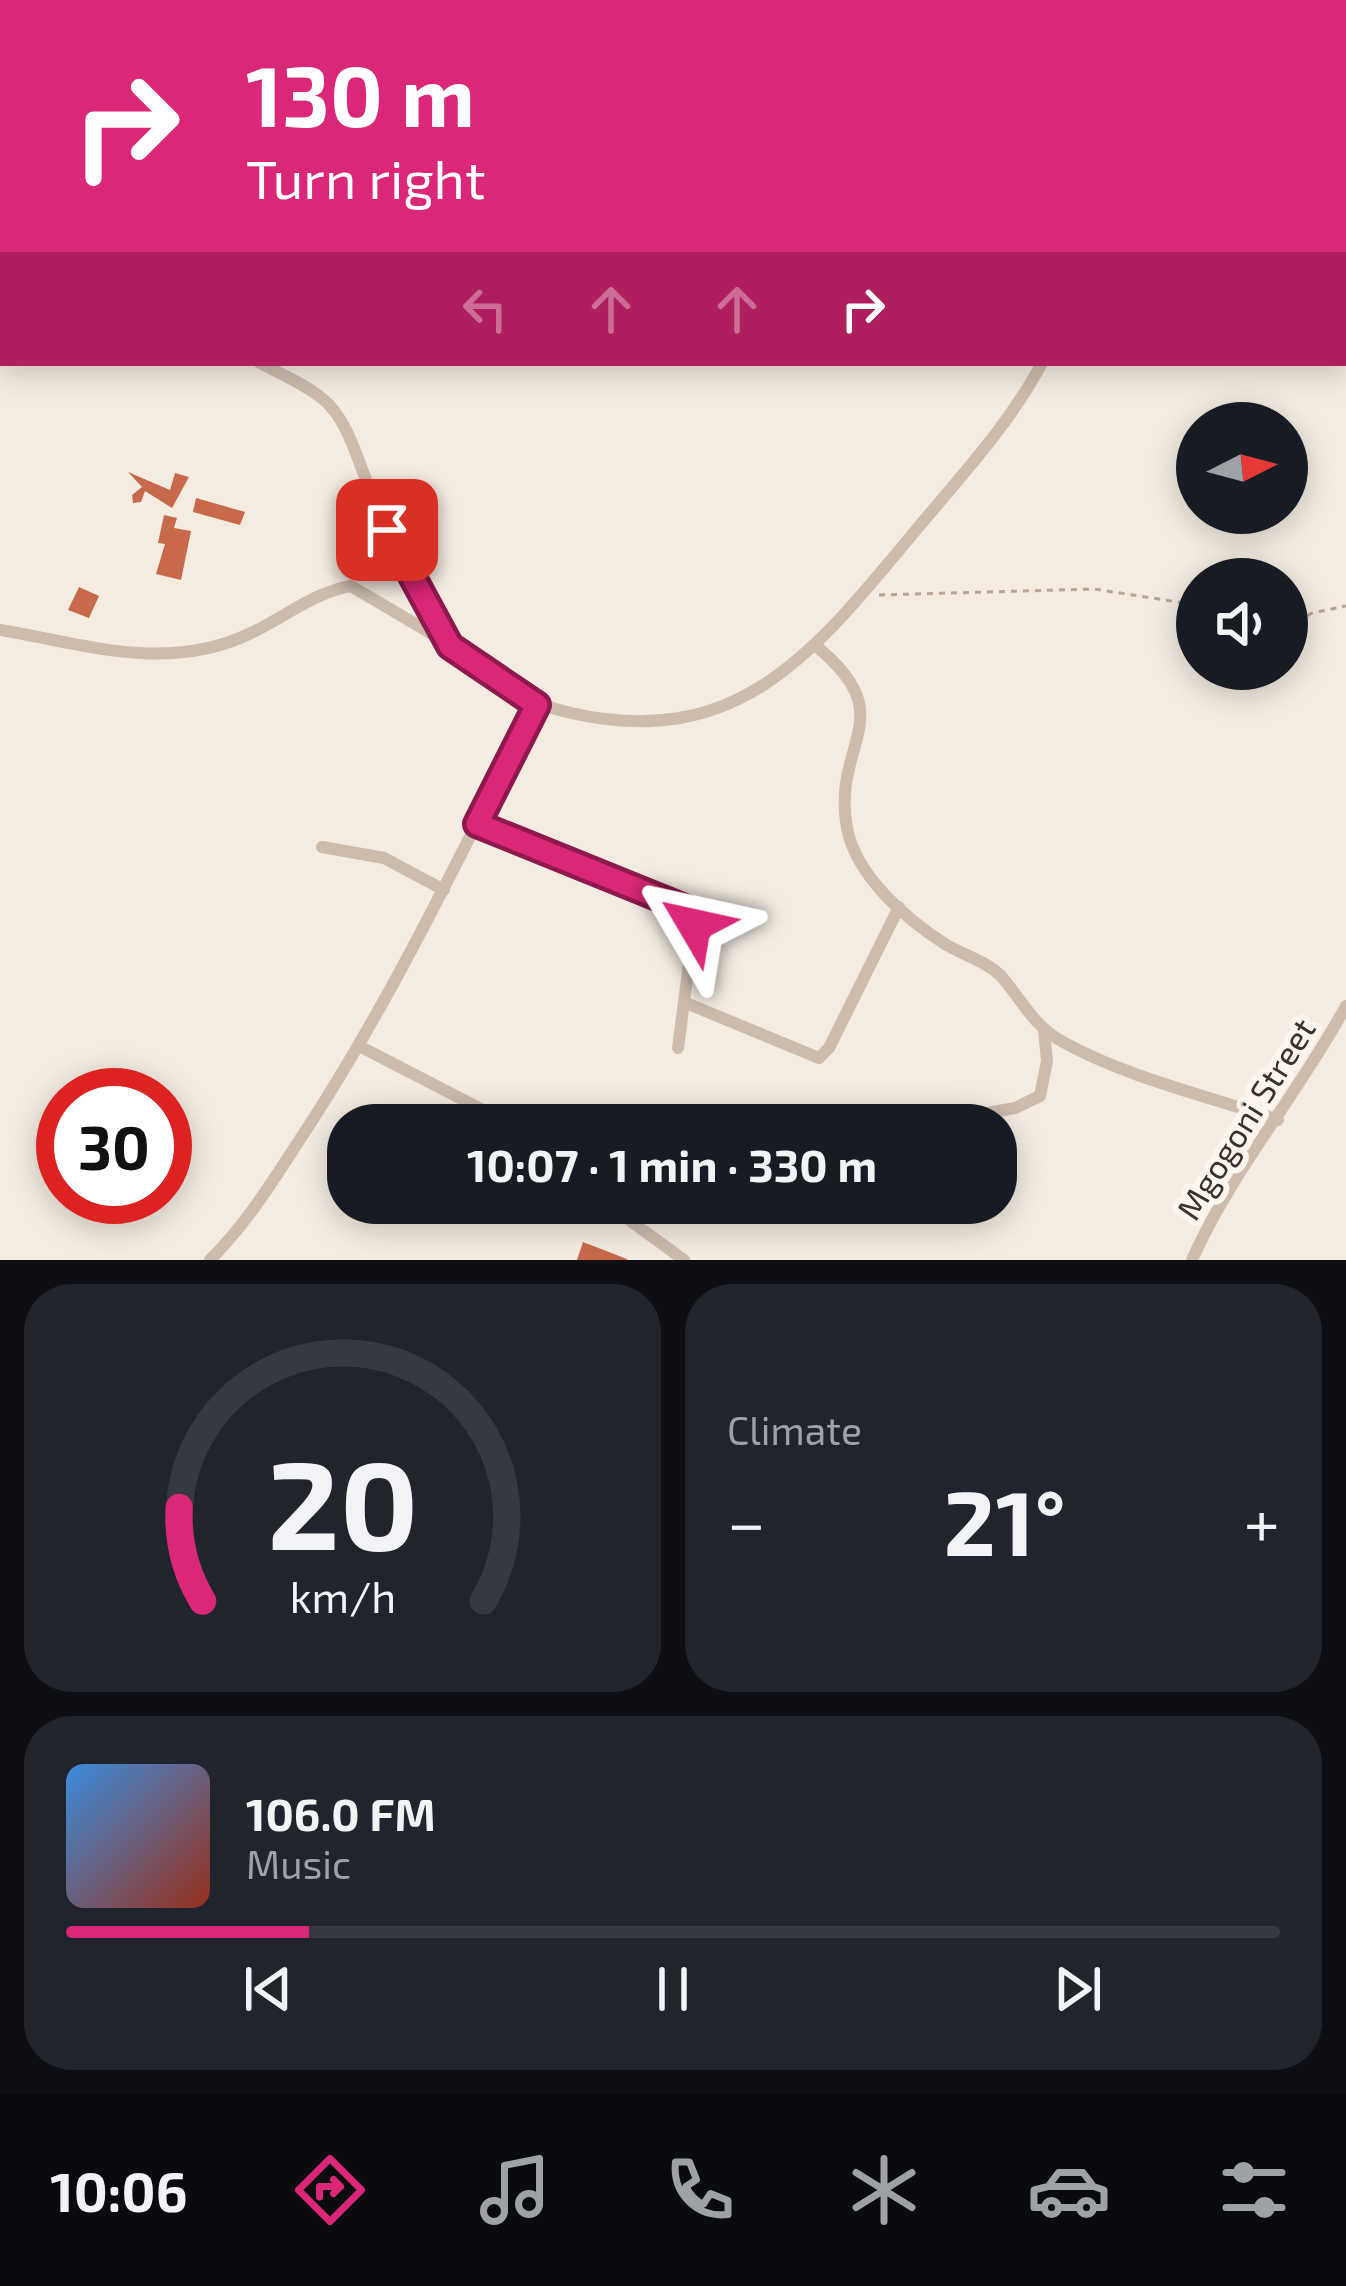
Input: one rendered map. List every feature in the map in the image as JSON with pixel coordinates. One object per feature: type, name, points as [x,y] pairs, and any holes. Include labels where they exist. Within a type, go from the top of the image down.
[{"type":"street","points":[[265,366],[310,391],[335,412],[403,564],[450,646]]},
{"type":"street","points":[[0,630],[142,657],[183,655],[248,635],[351,586],[364,589],[537,705],[602,720],[704,715],[779,679],[817,646],[1000,430],[1040,366]]},
{"type":"street","points":[[817,646],[845,670],[862,700],[844,801],[847,831],[869,876],[899,907],[945,944],[997,973],[1044,1030],[1085,1054],[1278,1120]]},
{"type":"street","points":[[209,1260],[248,1219],[361,1047],[537,705]]},
{"type":"street","points":[[477,824],[687,909],[694,925],[678,1048]]},
{"type":"street","points":[[322,847],[384,858],[444,890]]},
{"type":"street","points":[[686,1003],[819,1058],[829,1048],[899,907]]},
{"type":"street","name":"Mgogoni Street","points":[[1192,1260],[1235,1181],[1278,1120],[1346,1006]]},
{"type":"street","points":[[1017,1107],[1040,1096],[1047,1060],[1044,1030]]},
{"type":"street","points":[[361,1047],[471,1104]]},
{"type":"street","points":[[635,1224],[684,1260]]},
{"type":"path","points":[[860,595],[1094,589],[1176,602]]},
{"type":"path","points":[[1308,615],[1346,606]]},
{"type":"building","points":[[128,472],[170,490],[175,473],[189,477],[172,508],[145,491],[141,502],[133,503],[132,495],[142,487]]},
{"type":"building","points":[[196,498],[245,512],[240,525],[193,512]]},
{"type":"building","points":[[164,515],[177,518],[174,528],[191,531],[181,580],[156,574],[165,544],[158,543]]},
{"type":"building","points":[[79,587],[99,596],[89,618],[68,610]]},
{"type":"building","points":[[583,1242],[627,1259],[627,1260],[577,1260]]},
{"type":"route","points":[[387,530],[450,646],[498,683],[537,705],[477,824],[687,909],[694,925]]}]
